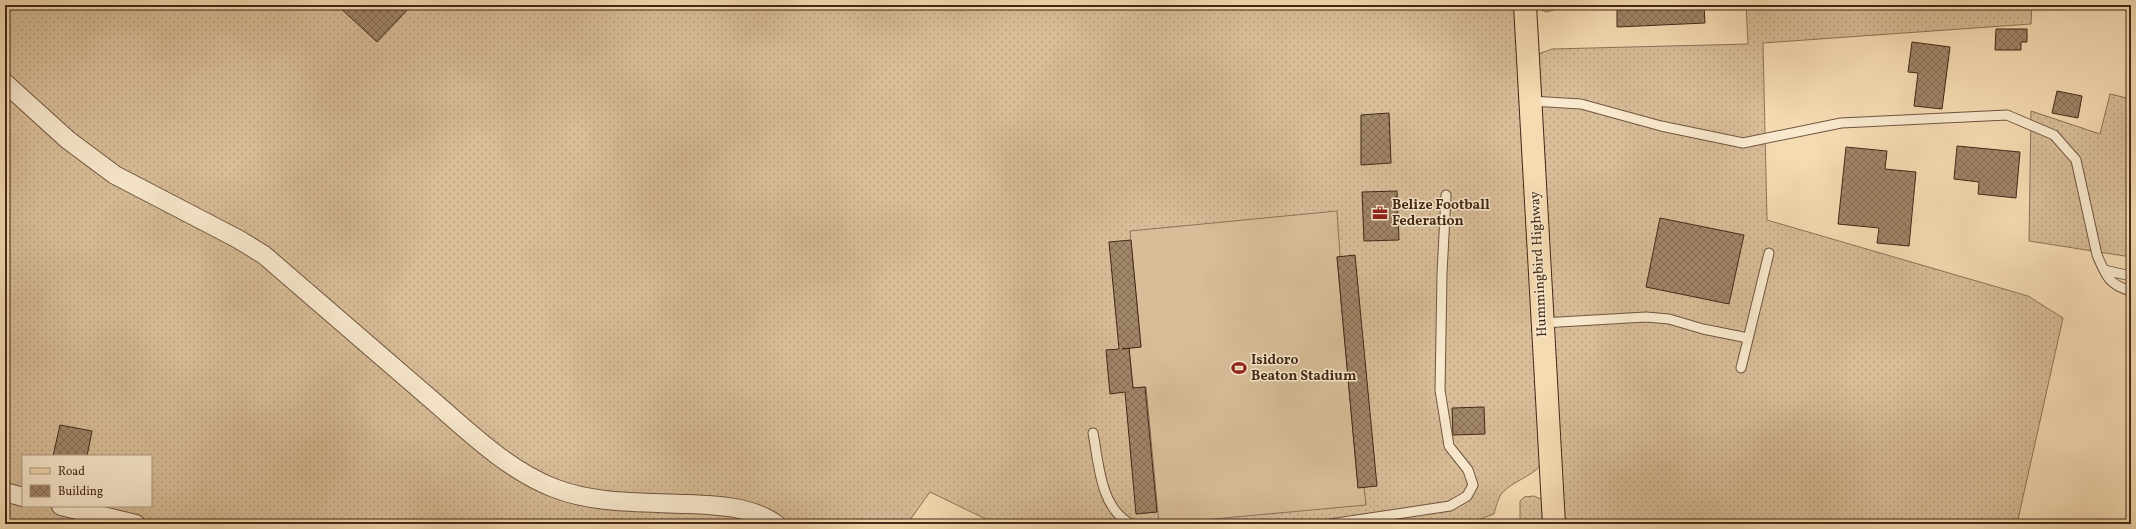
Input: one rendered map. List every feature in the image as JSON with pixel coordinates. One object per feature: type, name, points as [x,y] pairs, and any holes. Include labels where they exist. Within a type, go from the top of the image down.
[{"type":"main road","name":"Hummingbird Highway","points":[[1525,5],[1554,524]]},
{"type":"street","points":[[5,83],[68,140],[115,176],[238,238],[264,255],[503,459],[534,478],[554,488],[603,498],[711,505],[739,509],[758,515],[776,524]]},
{"type":"street","points":[[5,492],[22,497]]},
{"type":"street","points":[[65,507],[136,524]]},
{"type":"lane","points":[[1530,101],[1581,104],[1661,126],[1743,143],[1841,123],[2007,115],[2054,135],[2076,160],[2097,255],[2104,270],[2116,287],[2131,291]]},
{"type":"lane","points":[[1330,524],[1450,506],[1467,496],[1473,485],[1468,470],[1449,446],[1440,390],[1442,274],[1446,195]]},
{"type":"lane","points":[[1741,368],[1769,253]]},
{"type":"lane","points":[[2104,270],[2131,276]]},
{"type":"lane","points":[[1542,323],[1646,317],[1669,319],[1703,329],[1748,338]]},
{"type":"lane","points":[[1093,433],[1103,489],[1121,519],[1131,524]]},
{"type":"shaded area","points":[[5,5],[1514,5],[1541,465],[1532,473],[1511,485],[1502,493],[1498,500],[1494,514],[1467,524],[996,524],[930,492],[907,524],[18,524],[5,521]]},
{"type":"shaded area","points":[[1535,5],[1559,5],[1554,10],[1546,12],[1535,7]]},
{"type":"shaded area","points":[[1746,5],[2032,5],[2031,24],[1763,43],[1767,220],[2028,296],[2063,318],[2017,524],[1563,524],[1538,54],[1552,49],[1748,44]]},
{"type":"shaded area","points":[[2110,94],[2131,99],[2131,257],[2029,241],[2031,111],[2100,134]]},
{"type":"shaded area","name":"Isidoro Beaton Stadium","points":[[1337,211],[1340,256],[1337,257],[1358,487],[1364,487],[1366,505],[1159,524],[1146,387],[1133,388],[1129,348],[1141,347],[1130,231]]},
{"type":"shaded area","points":[[1534,496],[1543,500],[1544,524],[1520,524],[1520,501],[1524,497]]},
{"type":"building","points":[[337,5],[412,5],[377,42]]},
{"type":"building","points":[[1617,5],[1704,5],[1705,23],[1617,27]]},
{"type":"building","points":[[1996,29],[2027,29],[2027,42],[2021,42],[2021,50],[1995,50]]},
{"type":"building","points":[[1912,42],[1950,47],[1942,109],[1914,106],[1918,73],[1908,72]]},
{"type":"building","points":[[2057,91],[2082,96],[2078,118],[2052,113]]},
{"type":"building","points":[[1389,113],[1391,163],[1361,165],[1361,115]]},
{"type":"building","points":[[1957,146],[2020,152],[2016,198],[1978,194],[1979,182],[1954,179]]},
{"type":"building","points":[[1846,147],[1887,151],[1885,169],[1916,172],[1909,246],[1877,243],[1879,228],[1838,224]]},
{"type":"building","name":"Belize Football Federation","points":[[1397,191],[1399,240],[1364,241],[1362,192]]},
{"type":"building","points":[[1660,218],[1744,235],[1729,304],[1646,287]]},
{"type":"building","points":[[1131,240],[1141,347],[1129,348],[1133,388],[1145,387],[1157,512],[1136,514],[1125,392],[1110,394],[1106,350],[1119,349],[1109,242]]},
{"type":"building","points":[[1355,255],[1377,486],[1358,488],[1337,257]]},
{"type":"building","points":[[1484,407],[1485,434],[1453,435],[1452,408]]},
{"type":"building","points":[[60,425],[92,431],[87,455],[53,455]]},
{"type":"place","name":"Belize Football Federation","points":[[1380,213]]},
{"type":"place","name":"Isidoro Beaton Stadium","points":[[1239,368]]}]
